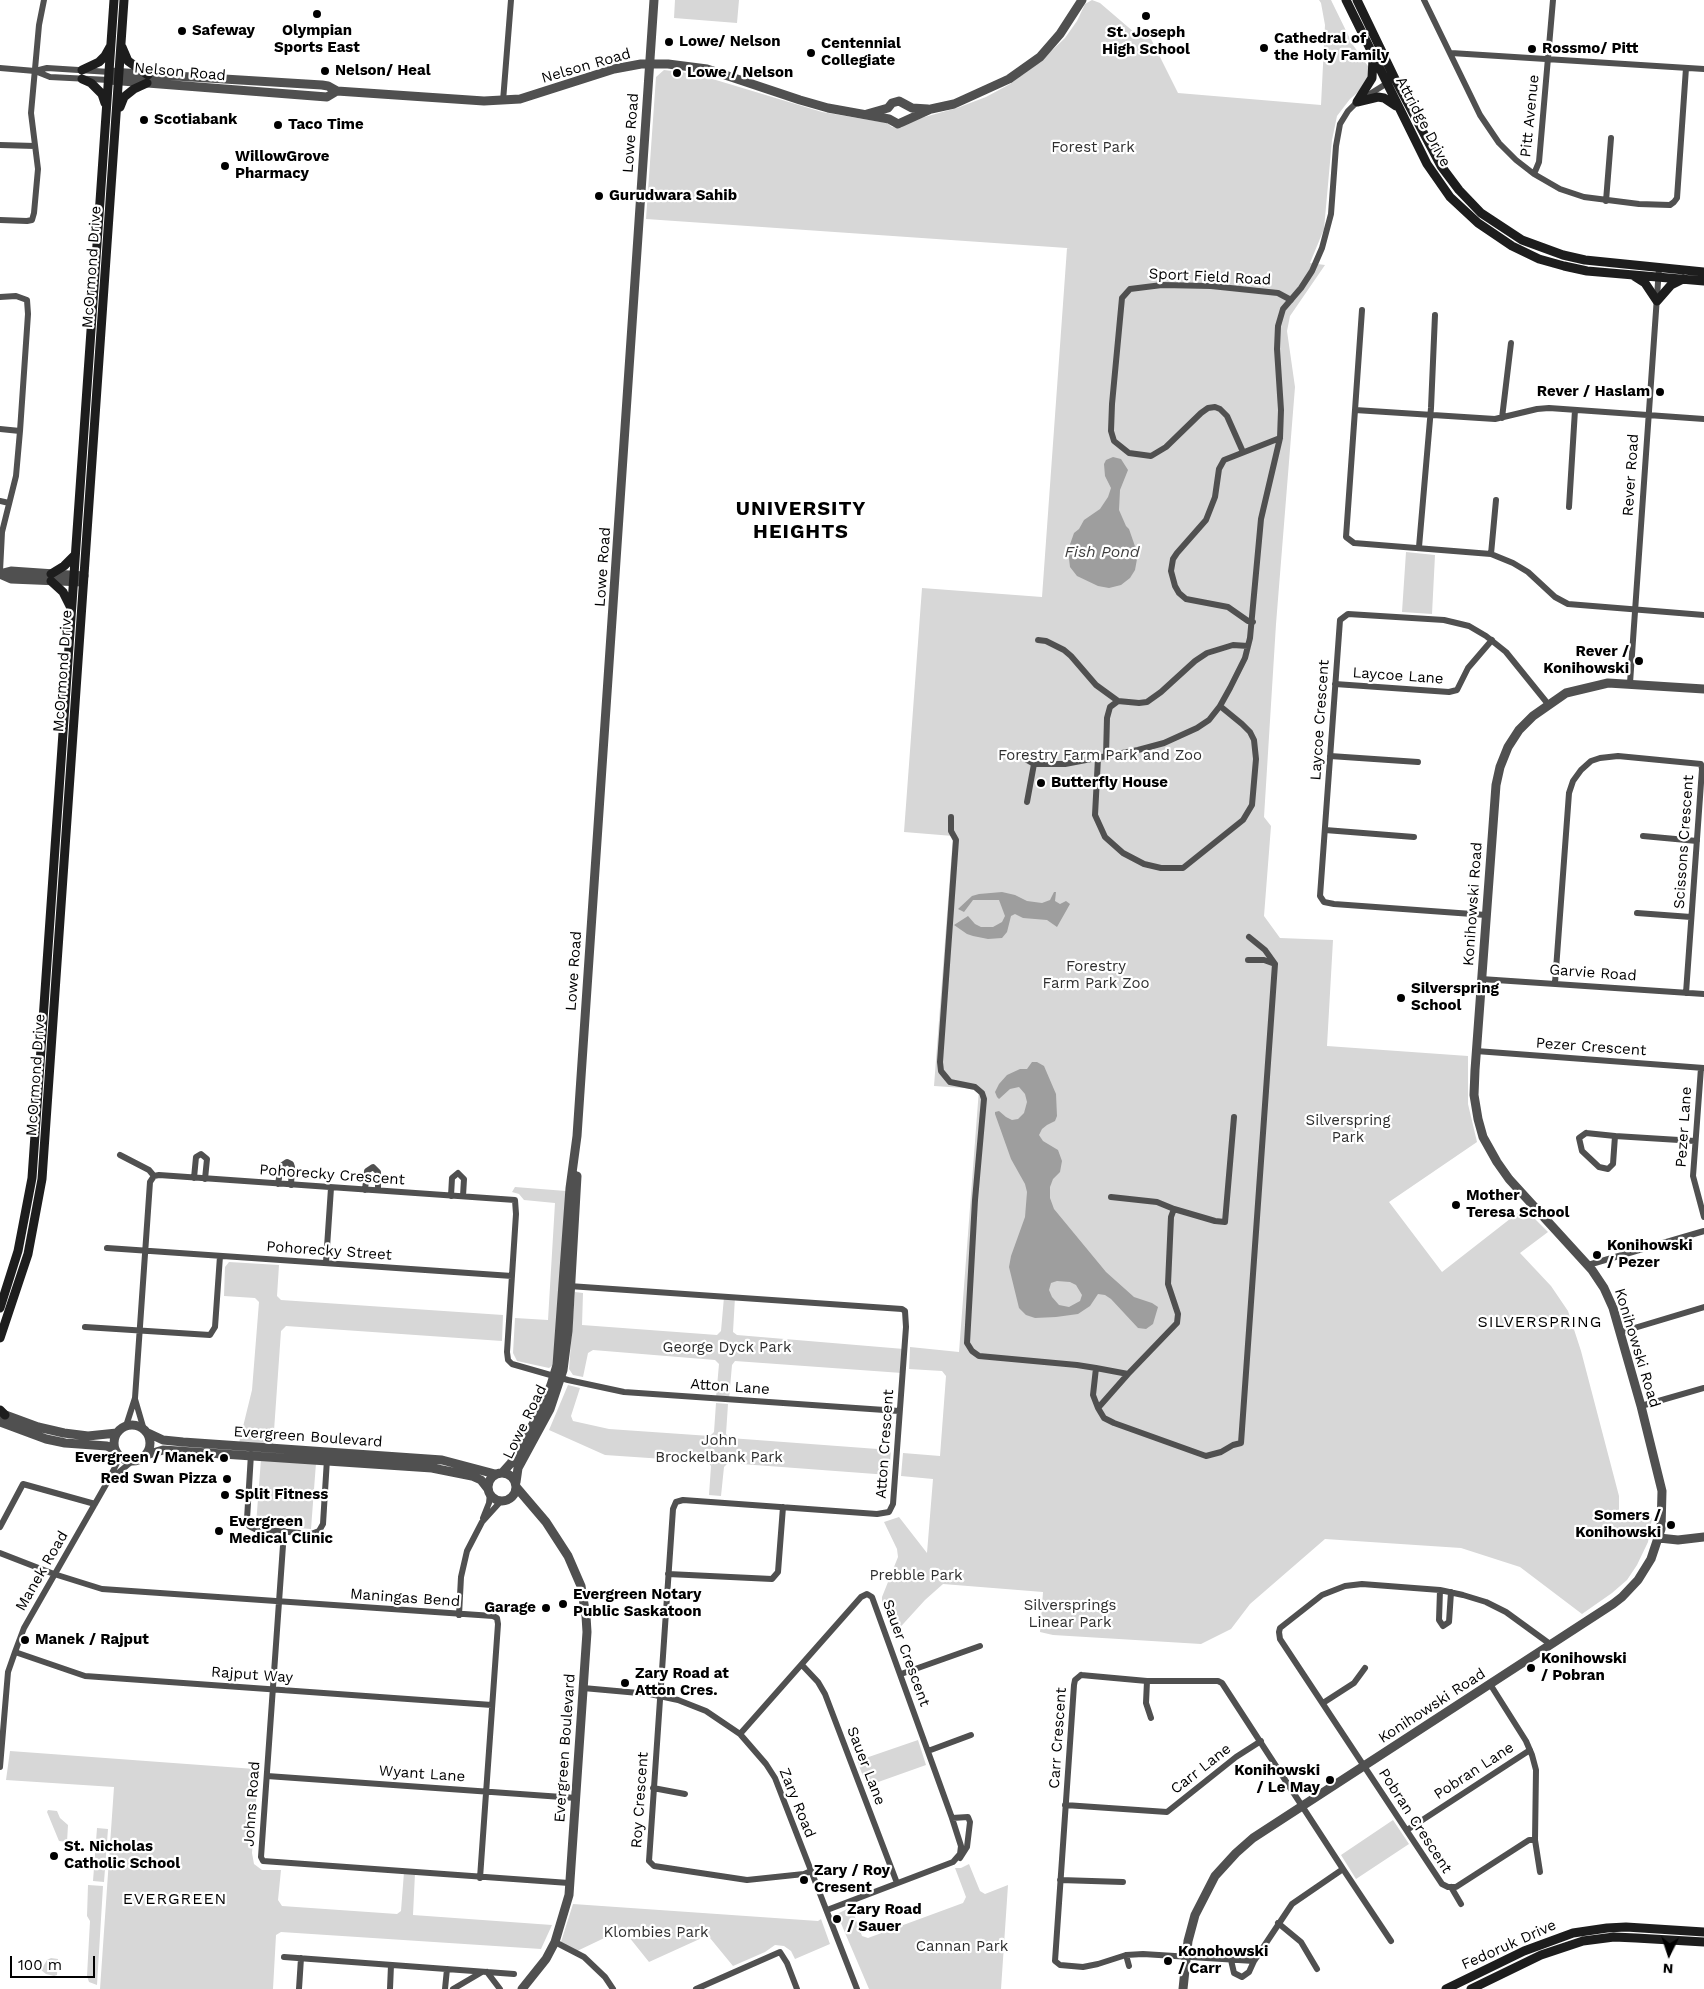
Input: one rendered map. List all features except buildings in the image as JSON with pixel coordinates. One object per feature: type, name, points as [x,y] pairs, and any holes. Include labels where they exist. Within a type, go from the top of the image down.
[{"type":"main road","name":"McOrmond Drive","points":[[0,1338],[28,1254],[42,1179],[117,114],[111,45],[114,0]]},
{"type":"main road","name":"McOrmond Drive","points":[[0,1308],[18,1251],[32,1178],[107,114],[121,44],[124,0]]},
{"type":"main road","name":"Attridge Drive","points":[[1346,0],[1373,56],[1390,81],[1440,166],[1469,201],[1492,222],[1522,240],[1563,255],[1658,272],[1684,279],[1704,281]]},
{"type":"main road","name":"Attridge Drive","points":[[1357,0],[1390,81],[1398,107],[1427,164],[1450,197],[1478,223],[1496,236],[1539,259],[1564,266],[1629,274],[1704,272]]},
{"type":"main road","points":[[117,114],[124,97],[147,79],[128,61],[121,44]]},
{"type":"main road","points":[[107,114],[102,94],[82,74],[105,56],[111,45]]},
{"type":"main road","points":[[1357,102],[1372,78],[1373,56]]},
{"type":"main road","points":[[1357,102],[1378,96],[1398,107]]},
{"type":"main road","points":[[1629,274],[1645,284],[1657,301],[1671,285],[1684,279]]},
{"type":"main road","points":[[71,608],[63,592],[51,578],[75,555]]},
{"type":"main road","name":"Fedoruk Drive","points":[[1446,1989],[1524,1951],[1573,1933],[1626,1927],[1704,1932]]},
{"type":"main road","name":"Fedoruk Drive","points":[[1471,1989],[1541,1955],[1582,1941],[1636,1938],[1704,1942]]},
{"type":"street","points":[[0,220],[32,220],[34,213],[38,169],[31,113],[38,25],[44,0]]},
{"type":"street","points":[[503,101],[510,0]]},
{"type":"street","name":"Lowe Road","points":[[516,1485],[518,1468],[549,1411],[557,1377],[566,1286],[570,1188],[577,1136],[654,0]]},
{"type":"street","name":"Nelson Road","points":[[114,77],[322,85],[337,91],[484,102],[503,101],[537,94],[614,69],[649,64],[682,65],[708,70],[810,103],[889,119],[898,124],[931,109],[954,104],[1009,79],[1040,57],[1060,34],[1076,4],[1082,0]]},
{"type":"street","points":[[1424,0],[1451,52],[1480,115],[1492,134],[1516,160],[1534,174],[1572,194],[1606,201],[1663,205],[1670,205],[1674,202],[1676,198],[1686,68]]},
{"type":"street","name":"Pitt Avenue","points":[[1534,174],[1539,162],[1553,0]]},
{"type":"street","points":[[1451,52],[1704,69]]},
{"type":"street","points":[[0,68],[35,70],[50,77],[82,74],[114,77]]},
{"type":"street","points":[[1018,756],[1034,764],[1065,764],[1138,750],[1182,736],[1209,720],[1220,706],[1239,672],[1248,646],[1253,622],[1260,527],[1280,438],[1282,410],[1277,349],[1278,326],[1283,309],[1312,271],[1322,248],[1331,214],[1336,146],[1340,124],[1357,102],[1390,81]]},
{"type":"street","name":"Nelson Road","points":[[867,114],[888,108],[896,101],[902,101],[912,108],[931,109]]},
{"type":"street","points":[[907,104],[910,111],[908,118]]},
{"type":"street","points":[[888,108],[889,119]]},
{"type":"street","points":[[1606,201],[1611,138]]},
{"type":"street","points":[[0,145],[35,146]]},
{"type":"street","name":"Rever Road","points":[[1630,683],[1658,272]]},
{"type":"street","name":"Sport Field Road","points":[[1243,452],[1227,416],[1215,407],[1208,408],[1201,413],[1166,447],[1151,456],[1129,453],[1114,441],[1111,432],[1112,404],[1122,298],[1130,288],[1162,285],[1211,286],[1278,292],[1291,300]]},
{"type":"street","points":[[0,297],[16,296],[27,300],[28,314],[16,476],[2,532],[0,573],[11,571],[51,578],[84,579]]},
{"type":"street","points":[[1362,310],[1346,537],[1354,543],[1490,554],[1513,563],[1528,572],[1563,602],[1573,605],[1704,615]]},
{"type":"street","points":[[1419,547],[1436,315]]},
{"type":"street","points":[[1502,418],[1511,343]]},
{"type":"street","points":[[1355,410],[1502,418],[1537,410],[1575,410],[1704,419]]},
{"type":"street","points":[[1568,507],[1575,410]]},
{"type":"street","points":[[0,429],[20,431]]},
{"type":"street","points":[[1253,622],[1248,621],[1228,607],[1186,599],[1179,594],[1172,571],[1173,560],[1206,520],[1216,497],[1219,468],[1224,460],[1280,438]]},
{"type":"street","points":[[1490,554],[1496,500]]},
{"type":"street","points":[[0,501],[9,503]]},
{"type":"street","name":"Laycoe Crescent","points":[[1486,915],[1324,902],[1320,896],[1339,624],[1342,616],[1348,614],[1453,621],[1475,629],[1506,652],[1548,704]]},
{"type":"street","points":[[1038,640],[1046,641],[1064,650],[1096,686],[1118,701],[1139,703],[1147,702],[1161,692],[1195,661],[1207,653],[1233,645],[1248,646]]},
{"type":"street","name":"Laycoe Lane","points":[[1335,684],[1449,692],[1457,690],[1468,668],[1492,640]]},
{"type":"street","name":"Konihowski Road","points":[[1183,1989],[1188,1941],[1195,1915],[1209,1886],[1236,1853],[1254,1838],[1622,1597],[1638,1580],[1651,1559],[1659,1538],[1662,1491],[1620,1332],[1604,1288],[1588,1265],[1509,1179],[1487,1144],[1478,1119],[1474,1095],[1476,1051],[1496,785],[1500,766],[1508,747],[1519,730],[1548,704],[1566,693],[1586,687],[1608,683],[1630,683],[1704,689]]},
{"type":"street","points":[[1106,756],[1107,718],[1110,707],[1118,701]]},
{"type":"street","points":[[1098,758],[1095,815],[1105,837],[1123,852],[1144,864],[1161,868],[1184,868],[1243,820],[1252,805],[1256,759],[1254,740],[1242,724],[1220,706]]},
{"type":"street","points":[[1330,756],[1418,762]]},
{"type":"street","name":"Scissons Crescent","points":[[1555,983],[1569,793],[1573,781],[1581,770],[1591,762],[1610,756],[1701,764],[1686,993]]},
{"type":"street","points":[[1027,802],[1034,764]]},
{"type":"street","points":[[951,817],[951,831],[956,840],[940,1062],[941,1071],[950,1082],[975,1086],[982,1093],[984,1099],[975,1200],[967,1343],[972,1351],[980,1356],[1077,1365],[1128,1374]]},
{"type":"street","points":[[1325,830],[1414,837]]},
{"type":"street","points":[[1643,836],[1697,841]]},
{"type":"street","points":[[1637,913],[1691,917]]},
{"type":"street","points":[[1096,1368],[1093,1395],[1104,1418],[1206,1456],[1222,1452],[1233,1445],[1242,1443],[1275,964],[1265,950],[1249,937]]},
{"type":"street","points":[[1248,960],[1264,960],[1275,964]]},
{"type":"street","name":"Garvie Road","points":[[1481,979],[1704,994]]},
{"type":"street","name":"Pezer Crescent","points":[[1476,1051],[1702,1068]]},
{"type":"street","name":"Pezer Lane","points":[[1702,1068],[1693,1176],[1704,1218]]},
{"type":"street","points":[[1111,1197],[1157,1202],[1215,1222],[1225,1222],[1234,1117]]},
{"type":"street","points":[[1615,1136],[1613,1164],[1608,1169],[1599,1168],[1582,1151],[1579,1138],[1586,1133],[1695,1141]]},
{"type":"street","points":[[194,1178],[196,1157],[201,1154],[207,1159],[205,1179]]},
{"type":"street","points":[[120,1155],[149,1170],[154,1176],[150,1182],[135,1398],[126,1426]]},
{"type":"street","points":[[278,1184],[281,1166],[287,1162],[292,1167],[291,1185]]},
{"type":"street","points":[[365,1190],[367,1171],[373,1167],[378,1172],[378,1190]]},
{"type":"street","points":[[451,1196],[452,1178],[458,1173],[464,1179],[463,1196]]},
{"type":"street","name":"Pohorecky Crescent","points":[[154,1176],[159,1174],[205,1179],[516,1201],[508,1360],[516,1366],[557,1377]]},
{"type":"street","points":[[326,1262],[331,1188]]},
{"type":"street","points":[[1098,1408],[1178,1323],[1178,1314],[1168,1284],[1171,1217],[1174,1209]]},
{"type":"street","points":[[1588,1265],[1704,1231]]},
{"type":"street","name":"Pohorecky Street","points":[[107,1248],[512,1276]]},
{"type":"street","points":[[85,1327],[205,1335],[213,1333],[220,1256]]},
{"type":"street","name":"Atton Crescent","points":[[566,1286],[902,1309],[905,1311],[893,1504],[889,1512],[877,1514],[683,1500],[676,1502],[673,1509],[659,1695]]},
{"type":"street","points":[[1620,1332],[1704,1307]]},
{"type":"street","name":"Lowe Road","points":[[498,1473],[511,1463],[540,1412],[557,1377]]},
{"type":"street","name":"Atton Lane","points":[[557,1377],[624,1392],[899,1411]]},
{"type":"street","points":[[1641,1406],[1704,1388]]},
{"type":"street","points":[[1,1417],[46,1439],[107,1446],[130,1462],[142,1459],[146,1455],[150,1444],[135,1398]]},
{"type":"street","points":[[1,1417],[64,1433],[88,1436],[117,1433]]},
{"type":"street","points":[[118,1454],[114,1439],[117,1433],[126,1426],[136,1425],[146,1432]]},
{"type":"street","name":"Evergreen Boulevard","points":[[146,1432],[163,1440],[251,1452]]},
{"type":"street","name":"Evergreen Boulevard","points":[[146,1455],[163,1450],[251,1452],[328,1457],[445,1469],[481,1480],[489,1491]]},
{"type":"street","points":[[251,1452],[248,1523],[255,1529],[311,1534],[321,1528],[328,1457]]},
{"type":"street","name":"Manek Road","points":[[0,1767],[2,1699],[8,1672],[24,1628],[108,1481],[118,1454]]},
{"type":"street","name":"Evergreen Boulevard","points":[[328,1457],[442,1460],[498,1473]]},
{"type":"street","name":"Manek Road","points":[[108,1481],[130,1462]]},
{"type":"street","points":[[459,1614],[463,1563],[472,1538],[482,1522],[489,1503],[490,1480],[498,1473],[510,1475],[516,1485],[512,1497],[505,1500],[482,1522]]},
{"type":"street","points":[[0,1527],[24,1484],[95,1504]]},
{"type":"street","name":"Evergreen Boulevard","points":[[516,1485],[558,1539],[568,1556],[581,1586],[587,1632],[567,1904],[555,1942],[546,1959],[522,1989]]},
{"type":"street","points":[[489,1491],[496,1500],[505,1500]]},
{"type":"street","name":"Evergreen Boulevard","points":[[505,1500],[515,1500],[536,1511]]},
{"type":"street","points":[[668,1574],[772,1579],[778,1572],[783,1506]]},
{"type":"street","name":"Johns Road","points":[[284,1532],[261,1857],[263,1861],[569,1883]]},
{"type":"street","points":[[1659,1538],[1678,1540],[1704,1537]]},
{"type":"street","name":"Maningas Bend","points":[[0,1554],[90,1586],[116,1591],[493,1616],[497,1618],[480,1878]]},
{"type":"street","name":"Pobran Crescent","points":[[1440,1590],[1362,1584],[1345,1586],[1322,1595],[1280,1628],[1280,1639],[1442,1884],[1451,1887],[1462,1883],[1529,1840],[1535,1840]]},
{"type":"street","points":[[1451,1592],[1449,1622],[1443,1626],[1438,1620],[1440,1590],[1451,1592],[1496,1606],[1550,1644]]},
{"type":"street","name":"Sauer Crescent","points":[[740,1734],[861,1597],[866,1594],[872,1597],[961,1846],[960,1854],[956,1861]]},
{"type":"street","points":[[901,1674],[980,1646]]},
{"type":"street","name":"Rajput Way","points":[[15,1652],[85,1676],[492,1705]]},
{"type":"street","name":"Sauer Lane","points":[[802,1664],[818,1682],[825,1694],[897,1883]]},
{"type":"street","points":[[1323,1703],[1354,1683],[1365,1668]]},
{"type":"street","name":"Carr Crescent","points":[[1254,1960],[1143,1954],[1126,1955],[1098,1964],[1083,1966],[1060,1965],[1055,1961],[1075,1680],[1081,1675],[1147,1681],[1218,1681],[1222,1683],[1390,1941]]},
{"type":"street","points":[[1147,1681],[1146,1703],[1151,1718]]},
{"type":"street","points":[[1490,1684],[1526,1741],[1536,1770],[1535,1840],[1540,1872]]},
{"type":"street","name":"Zary Road","points":[[583,1688],[659,1695],[678,1700],[706,1711],[740,1734],[766,1764],[775,1778],[857,1989]]},
{"type":"street","name":"Roy Crescent","points":[[659,1695],[649,1861],[654,1866],[747,1880],[804,1874],[811,1871]]},
{"type":"street","points":[[928,1751],[971,1736]]},
{"type":"street","name":"Carr Lane","points":[[1066,1805],[1167,1812],[1232,1760],[1261,1741]]},
{"type":"street","name":"Pobran Lane","points":[[1407,1830],[1530,1750]]},
{"type":"street","name":"Wyant Lane","points":[[267,1776],[576,1798]]},
{"type":"street","points":[[654,1788],[686,1794]]},
{"type":"street","points":[[827,1910],[956,1861],[962,1857],[966,1851],[970,1822],[968,1817],[952,1818]]},
{"type":"street","points":[[1231,1960],[1234,1973],[1242,1977],[1249,1972],[1254,1960],[1278,1923],[1297,1899],[1343,1869]]},
{"type":"street","points":[[1060,1880],[1123,1882]]},
{"type":"street","points":[[1451,1887],[1461,1904]]},
{"type":"street","points":[[1278,1923],[1301,1942],[1317,1969]]},
{"type":"street","points":[[555,1942],[584,1957],[599,1971],[613,1989]]},
{"type":"street","points":[[696,1989],[780,1952],[787,1963],[797,1989]]},
{"type":"street","points":[[1126,1955],[1129,1966]]},
{"type":"street","points":[[284,1957],[514,1974]]},
{"type":"street","points":[[299,1989],[301,1958]]},
{"type":"street","points":[[390,1989],[392,1965]]},
{"type":"street","points":[[445,1989],[447,1969]]},
{"type":"street","points":[[453,1989],[484,1972]]},
{"type":"street","points":[[484,1972],[500,1989]]},
{"type":"green space","points":[[675,0],[739,0],[737,23],[674,18]]},
{"type":"green space","points":[[1092,0],[1100,3],[1135,33],[1151,39],[1178,93],[1321,105],[1325,25],[1319,0],[1331,0],[1353,45],[1370,69],[1370,73],[1364,87],[1350,99],[1337,116],[1332,140],[1324,229],[1310,263],[1325,265],[1290,316],[1287,331],[1295,387],[1276,624],[1264,817],[1271,826],[1264,916],[1280,938],[1333,940],[1327,1046],[1468,1056],[1468,1104],[1477,1142],[1389,1202],[1442,1272],[1524,1208],[1548,1232],[1520,1253],[1551,1286],[1568,1311],[1581,1351],[1619,1496],[1619,1517],[1652,1518],[1648,1542],[1627,1580],[1582,1614],[1520,1567],[1461,1548],[1325,1539],[1250,1604],[1231,1629],[1201,1644],[1053,1635],[1040,1632],[1043,1592],[943,1584],[925,1600],[894,1634],[882,1604],[882,1597],[898,1557],[897,1549],[884,1522],[899,1517],[927,1553],[933,1479],[901,1476],[903,1453],[940,1456],[946,1376],[942,1371],[909,1369],[910,1347],[959,1352],[979,1089],[934,1086],[953,836],[904,832],[922,588],[1042,597],[1067,248],[646,219],[656,77],[664,70],[696,74],[822,112],[887,123],[892,127],[901,128],[910,121],[957,108],[986,97],[1010,84],[1041,61],[1065,38],[1077,21],[1085,4]]},
{"type":"green space","points":[[1406,552],[1435,555],[1432,614],[1402,612]]},
{"type":"green space","points":[[515,1187],[566,1191],[554,1361],[553,1365],[549,1368],[517,1361],[513,1353],[515,1318],[548,1320],[555,1203],[524,1200],[519,1194],[512,1192]]},
{"type":"green space","points":[[229,1262],[279,1265],[277,1296],[281,1300],[503,1315],[502,1341],[286,1326],[281,1331],[273,1445],[239,1443],[252,1390],[259,1302],[255,1298],[224,1296],[225,1267]]},
{"type":"green space","name":"George Dyck Park","points":[[575,1292],[583,1293],[582,1325],[717,1335],[721,1331],[724,1297],[735,1297],[733,1332],[737,1335],[904,1349],[902,1373],[735,1361],[732,1365],[729,1399],[716,1398],[719,1364],[715,1360],[593,1350],[588,1353],[583,1377],[573,1375],[569,1369]]},
{"type":"green space","name":"John Brockelbank Park","points":[[568,1385],[580,1388],[571,1416],[573,1421],[609,1429],[710,1436],[714,1432],[716,1403],[728,1404],[726,1434],[730,1438],[891,1450],[889,1475],[728,1463],[724,1467],[721,1496],[709,1495],[711,1466],[708,1462],[605,1455],[549,1430]]},
{"type":"green space","points":[[261,1459],[316,1463],[311,1529],[256,1525]]},
{"type":"green space","points":[[918,1740],[926,1765],[867,1786],[857,1761]]},
{"type":"green space","points":[[10,1751],[255,1769],[258,1773],[252,1853],[254,1864],[262,1870],[281,1870],[278,1900],[282,1906],[397,1914],[401,1911],[404,1872],[415,1873],[413,1915],[552,1925],[541,1949],[281,1932],[276,1935],[273,1989],[100,1989],[114,1787],[6,1780]]},
{"type":"green space","points":[[48,1810],[57,1811],[60,1818],[68,1825],[67,1842],[59,1841],[47,1812]]},
{"type":"green space","points":[[1393,1820],[1409,1844],[1356,1879],[1341,1855]]},
{"type":"green space","points":[[97,1828],[108,1829],[104,1882],[93,1881]]},
{"type":"green space","name":"Cannan Park","points":[[969,1864],[980,1891],[985,1894],[1008,1885],[1001,1989],[869,1989],[837,1914],[851,1907],[862,1936],[868,1938],[963,1903],[966,1897],[955,1868],[961,1868]]},
{"type":"green space","points":[[88,1885],[103,1886],[97,1985],[89,1982],[87,1976],[90,1921],[87,1916]]},
{"type":"green space","name":"Klombies Park","points":[[573,1904],[818,1921],[821,1919],[830,1944],[795,1959],[791,1951],[784,1946],[775,1945],[765,1952],[733,1966],[710,1938],[704,1937],[649,1962],[625,1932],[619,1931],[575,1952],[560,1945]]},
{"type":"green space","points":[[51,1958],[58,1959],[57,1975],[54,1976],[46,1974],[41,1970],[47,1960]]},
{"type":"water","name":"Fish Pond","points":[[1113,457],[1121,459],[1128,470],[1120,490],[1119,510],[1129,529],[1137,552],[1137,559],[1135,570],[1130,578],[1121,585],[1109,588],[1098,586],[1077,576],[1070,567],[1068,550],[1074,533],[1079,529],[1084,520],[1100,509],[1108,497],[1111,488],[1105,476],[1104,464],[1106,460]]},
{"type":"water","points":[[1002,892],[1015,895],[1027,901],[1042,903],[1050,900],[1054,892],[1056,892],[1055,901],[1060,904],[1066,901],[1070,904],[1057,927],[1047,920],[1023,918],[1015,914],[1011,916],[1007,932],[1002,938],[988,939],[973,936],[954,925],[968,916],[975,924],[981,927],[993,927],[1002,922],[1005,916],[999,900],[973,900],[964,912],[958,909],[972,896]]},
{"type":"water","points":[[1032,1062],[1037,1062],[1044,1066],[1056,1094],[1057,1116],[1055,1121],[1042,1129],[1039,1135],[1043,1141],[1058,1150],[1062,1161],[1060,1172],[1053,1179],[1050,1187],[1050,1198],[1054,1209],[1106,1272],[1134,1297],[1158,1307],[1153,1324],[1146,1329],[1138,1328],[1105,1295],[1098,1294],[1090,1306],[1078,1314],[1035,1318],[1026,1315],[1019,1308],[1009,1267],[1025,1217],[1027,1192],[1025,1184],[1011,1159],[995,1112],[999,1111],[1012,1120],[1018,1119],[1024,1113],[1027,1102],[1025,1094],[1019,1087],[1010,1089],[999,1099],[995,1092],[1007,1075],[1020,1069],[1027,1069]],"holes":[[[1057,1281],[1070,1282],[1076,1285],[1082,1295],[1080,1301],[1069,1307],[1059,1305],[1049,1290],[1051,1283]]]},
{"type":"place","name":"Olympian Sports East","points":[[317,14]]},
{"type":"place","name":"St. Joseph High School","points":[[1146,16]]},
{"type":"place","name":"Safeway","points":[[182,31]]},
{"type":"place","name":"Lowe/ Nelson","points":[[669,42]]},
{"type":"place","name":"Cathedral of the Holy Family","points":[[1264,48]]},
{"type":"place","name":"Rossmo/ Pitt","points":[[1532,49]]},
{"type":"place","name":"Centennial Collegiate","points":[[811,53]]},
{"type":"place","name":"Nelson/ Heal","points":[[325,71]]},
{"type":"place","name":"Lowe / Nelson","points":[[677,73]]},
{"type":"place","name":"Scotiabank","points":[[144,120]]},
{"type":"place","name":"Taco Time","points":[[278,125]]},
{"type":"place","name":"WillowGrove Pharmacy","points":[[225,166]]},
{"type":"place","name":"Gurudwara Sahib","points":[[599,196]]},
{"type":"place","name":"Rever / Haslam","points":[[1660,392]]},
{"type":"place","name":"Rever / Konihowski","points":[[1639,661]]},
{"type":"place","name":"Butterfly House","points":[[1041,783]]},
{"type":"place","name":"Silverspring School","points":[[1401,998]]},
{"type":"place","name":"Mother Teresa School","points":[[1456,1205]]},
{"type":"place","name":"Konihowski / Pezer","points":[[1597,1255]]},
{"type":"place","name":"Evergreen / Manek","points":[[224,1458]]},
{"type":"place","name":"Red Swan Pizza","points":[[227,1479]]},
{"type":"place","name":"Split Fitness","points":[[225,1495]]},
{"type":"place","name":"Somers / Konihowski","points":[[1671,1525]]},
{"type":"place","name":"Evergreen Medical Clinic","points":[[219,1531]]},
{"type":"place","name":"Evergreen Notary Public Saskatoon","points":[[563,1604]]},
{"type":"place","name":"Garage","points":[[546,1608]]},
{"type":"place","name":"Manek / Rajput","points":[[25,1640]]},
{"type":"place","name":"Konihowski / Pobran","points":[[1531,1668]]},
{"type":"place","name":"Zary Road at Atton Cres.","points":[[625,1683]]},
{"type":"place","name":"Konihowski / Le May","points":[[1330,1780]]},
{"type":"place","name":"St. Nicholas Catholic School","points":[[54,1856]]},
{"type":"place","name":"Zary / Roy Cresent","points":[[804,1880]]},
{"type":"place","name":"Zary Road / Sauer","points":[[837,1919]]},
{"type":"place","name":"Konohowski / Carr","points":[[1168,1961]]},
{"type":"district","name":"UNIVERSITY HEIGHTS","points":[[801,520]]},
{"type":"district","name":"SILVERSPRING","points":[[1540,1322]]},
{"type":"district","name":"EVERGREEN","points":[[175,1899]]},
{"type":"park label","name":"Forest Park","points":[[1093,148]]},
{"type":"park label","name":"Forestry Farm Park and Zoo","points":[[1100,756]]},
{"type":"park label","name":"Forestry Farm Park Zoo","points":[[1096,976]]},
{"type":"park label","name":"Silverspring Park","points":[[1348,1130]]},
{"type":"park label","name":"Prebble Park","points":[[916,1576]]},
{"type":"park label","name":"Silversprings Linear Park","points":[[1070,1614]]}]
